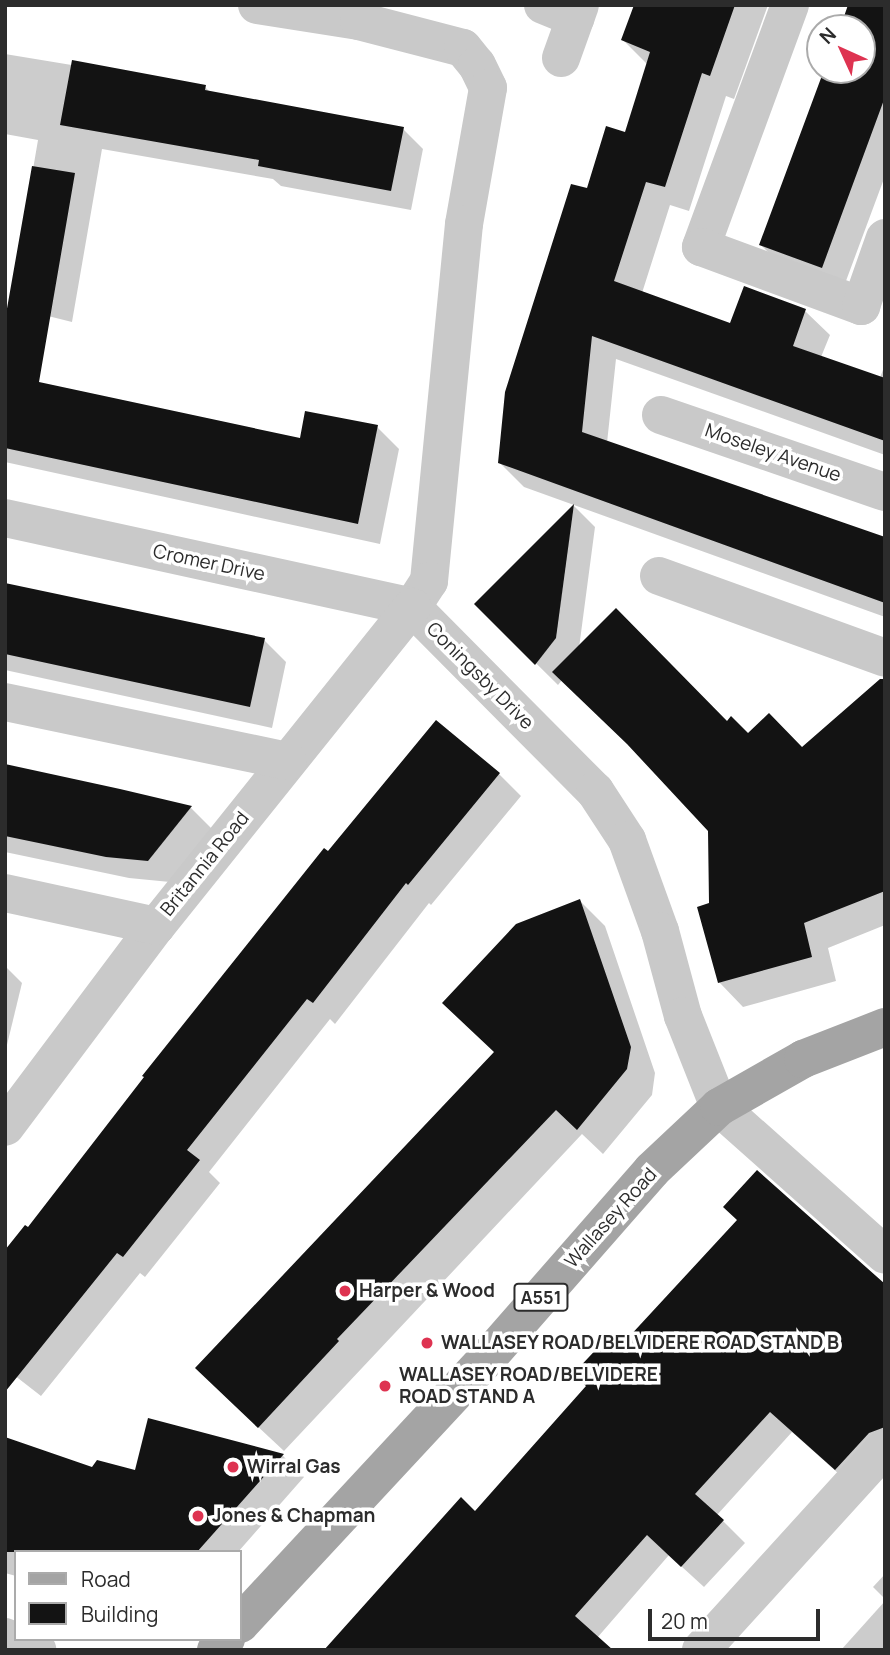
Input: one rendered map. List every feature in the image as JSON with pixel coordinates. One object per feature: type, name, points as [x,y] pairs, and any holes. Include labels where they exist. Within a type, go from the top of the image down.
[{"type":"main road","name":"Wallasey Road","points":[[242,1622],[491,1354],[652,1170],[719,1107],[803,1059],[885,1027]]},
{"type":"street","name":"Coningsby Drive","points":[[257,5],[359,22],[463,48],[477,65],[488,88],[464,224],[429,581],[412,607],[595,791],[627,840],[660,931],[683,1016],[719,1107]]},
{"type":"street","points":[[790,5],[701,247],[861,306],[885,238]]},
{"type":"street","points":[[561,58],[566,9]]},
{"type":"street","name":"Moseley Avenue","points":[[661,415],[885,492]]},
{"type":"street","name":"Cromer Drive","points":[[5,518],[412,607]]},
{"type":"street","points":[[659,576],[885,658]]},
{"type":"street","name":"Britannia Road","points":[[5,1127],[156,926],[412,607]]},
{"type":"street","points":[[5,702],[288,761]]},
{"type":"street","points":[[5,893],[156,926]]},
{"type":"street","points":[[719,1107],[885,1255]]},
{"type":"street","points":[[701,1650],[885,1448]]},
{"type":"street","points":[[15,1641],[38,1650]]},
{"type":"building","points":[[634,5],[735,5],[710,76],[702,73],[665,187],[646,182],[614,281],[730,323],[744,286],[806,309],[793,346],[885,378],[885,441],[592,336],[582,432],[885,537],[885,603],[498,463],[505,392],[571,184],[587,188],[606,126],[625,132],[650,52],[621,40]]},
{"type":"building","points":[[848,5],[885,5],[885,97],[822,268],[759,245],[819,84],[876,84],[876,14],[845,14]]},
{"type":"building","points":[[72,60],[206,85],[205,90],[404,127],[391,191],[258,166],[259,160],[60,125]]},
{"type":"building","points":[[32,166],[75,173],[39,382],[300,438],[305,411],[378,425],[358,524],[5,448],[5,320]]},
{"type":"building","points":[[574,504],[556,638],[535,665],[474,604]]},
{"type":"building","points":[[5,583],[265,638],[250,707],[5,654]]},
{"type":"building","points":[[616,608],[727,721],[731,716],[748,733],[769,713],[802,747],[880,679],[885,679],[885,891],[804,923],[812,957],[718,983],[697,907],[709,903],[708,831],[627,744],[552,672]]},
{"type":"building","points":[[436,720],[500,773],[408,885],[406,883],[313,1003],[307,999],[187,1150],[200,1160],[123,1257],[117,1253],[5,1392],[5,1250],[25,1225],[28,1227],[144,1077],[142,1076],[324,848],[328,851]]},
{"type":"building","points":[[5,764],[192,806],[148,861],[106,857],[5,836]]},
{"type":"building","points":[[580,899],[631,1047],[627,1069],[577,1130],[556,1110],[337,1339],[339,1341],[258,1428],[195,1368],[494,1052],[442,1003],[516,924]]},
{"type":"building","points":[[757,1170],[885,1284],[885,1427],[869,1433],[835,1470],[770,1412],[695,1494],[724,1520],[681,1567],[647,1535],[575,1616],[613,1650],[324,1650],[461,1497],[475,1511],[586,1386],[573,1374],[604,1341],[615,1352],[737,1220],[723,1207]]},
{"type":"building","points":[[148,1418],[284,1454],[199,1550],[5,1552],[5,1437],[92,1467],[97,1460],[135,1470]]},
{"type":"place","name":"Harper & Wood","points":[[345,1291]]},
{"type":"place","name":"WALLASEY ROAD/BELVIDERE ROAD STAND B","points":[[427,1343]]},
{"type":"place","name":"WALLASEY ROAD/BELVIDERE ROAD STAND A","points":[[385,1386]]},
{"type":"place","name":"Wirral Gas","points":[[233,1467]]},
{"type":"place","name":"Jones & Chapman","points":[[198,1516]]}]
